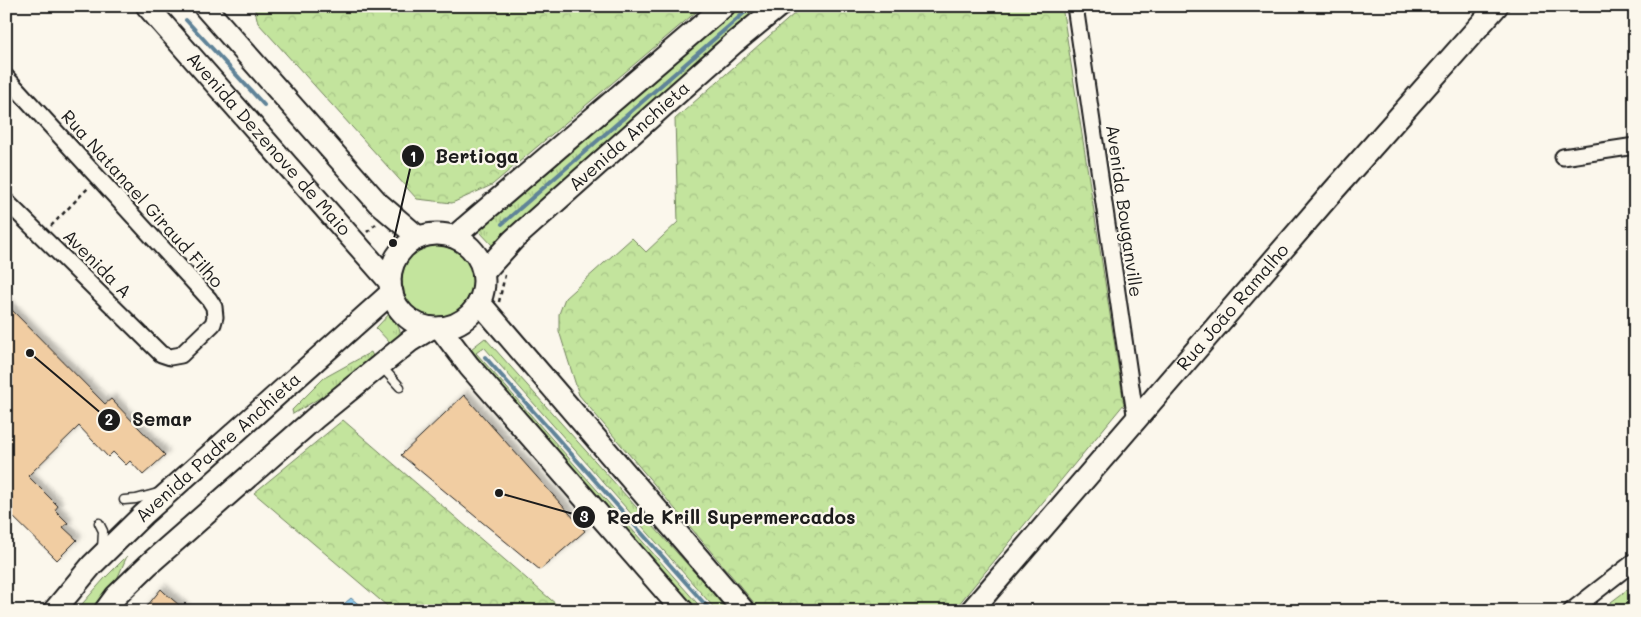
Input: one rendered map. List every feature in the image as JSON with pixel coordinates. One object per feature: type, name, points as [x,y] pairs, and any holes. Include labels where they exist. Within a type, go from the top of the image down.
[{"type":"main road","name":"Avenida Dezenove de Maio","points":[[147,6],[391,287]]},
{"type":"main road","points":[[204,6],[378,203],[419,238]]},
{"type":"main road","name":"Avenida Anchieta","points":[[454,237],[724,6]]},
{"type":"main road","name":"Avenida Anchieta","points":[[484,272],[514,240],[734,43],[779,6]]},
{"type":"main road","name":"Rua João Ramalho","points":[[971,611],[1334,190],[1497,6]]},
{"type":"main road","points":[[431,235],[454,237],[468,245],[478,257],[484,272],[484,288],[479,302],[472,313],[463,321],[452,326],[435,328],[418,324],[406,316],[397,305],[391,287],[391,271],[398,256],[409,244],[419,238],[431,235]]},
{"type":"main road","name":"Avenida Padre Anchieta","points":[[54,611],[101,556],[391,287]]},
{"type":"main road","points":[[479,302],[744,611]]},
{"type":"main road","points":[[105,611],[116,596],[149,564],[315,418],[410,341],[435,328]]},
{"type":"main road","points":[[435,328],[683,611]]},
{"type":"street","name":"Avenida Bouganville","points":[[1075,6],[1136,421]]},
{"type":"street","name":"Rua Natanael Giraud Filho","points":[[6,78],[209,299],[214,307],[215,317],[212,324],[181,355],[170,357],[161,354]]},
{"type":"street","points":[[1562,157],[1635,146]]},
{"type":"street","name":"Avenida A","points":[[6,201],[161,354]]},
{"type":"street","points":[[1571,611],[1635,561]]},
{"type":"lane","points":[[381,366],[400,387]]},
{"type":"lane","points":[[124,500],[169,491]]},
{"type":"lane","points":[[99,523],[103,531],[101,556]]},
{"type":"path","points":[[41,236],[98,178]]},
{"type":"green space","points":[[254,6],[703,6],[492,185],[452,203],[417,199],[258,23]]},
{"type":"green space","points":[[735,6],[767,6],[493,246],[478,230]]},
{"type":"green space","points":[[803,6],[1062,6],[1124,404],[953,611],[761,611],[579,395],[559,331],[559,314],[565,298],[632,238],[646,252],[678,222],[675,119]]},
{"type":"green space","points":[[440,243],[455,246],[467,254],[475,266],[478,281],[475,296],[467,308],[455,316],[440,319],[425,316],[413,308],[405,296],[402,281],[405,266],[413,254],[425,246]]},
{"type":"green space","points":[[392,311],[402,336],[393,346],[376,328]]},
{"type":"green space","points":[[485,338],[729,611],[717,611],[484,347],[476,353],[704,611],[696,611],[467,352]]},
{"type":"green space","points":[[371,352],[375,361],[351,379],[293,414],[292,410],[324,378]]},
{"type":"green space","points":[[343,420],[564,611],[393,611],[254,493]]},
{"type":"green space","points":[[127,556],[114,586],[97,611],[76,611],[104,579]]},
{"type":"green space","points":[[1635,584],[1635,604],[1629,611],[1599,611]]},
{"type":"water","points":[[351,598],[367,611],[339,611],[339,608]]},
{"type":"building","points":[[6,304],[105,404],[111,399],[165,455],[143,475],[130,461],[126,465],[113,452],[108,457],[79,426],[28,476],[58,506],[55,510],[68,523],[63,527],[77,540],[57,560],[6,510]]},
{"type":"building","points":[[464,395],[585,531],[540,570],[401,455]]},
{"type":"building","points":[[161,589],[165,593],[186,611],[143,611]]},
{"type":"waterway","points":[[502,224],[752,6]]},
{"type":"waterway","points":[[186,20],[264,105]]},
{"type":"waterway","points":[[485,357],[711,611]]},
{"type":"place","name":"Bertioga","points":[[393,243]]},
{"type":"place","name":"Semar","points":[[30,353]]},
{"type":"place","name":"Rede Krill Supermercados","points":[[499,493]]}]
